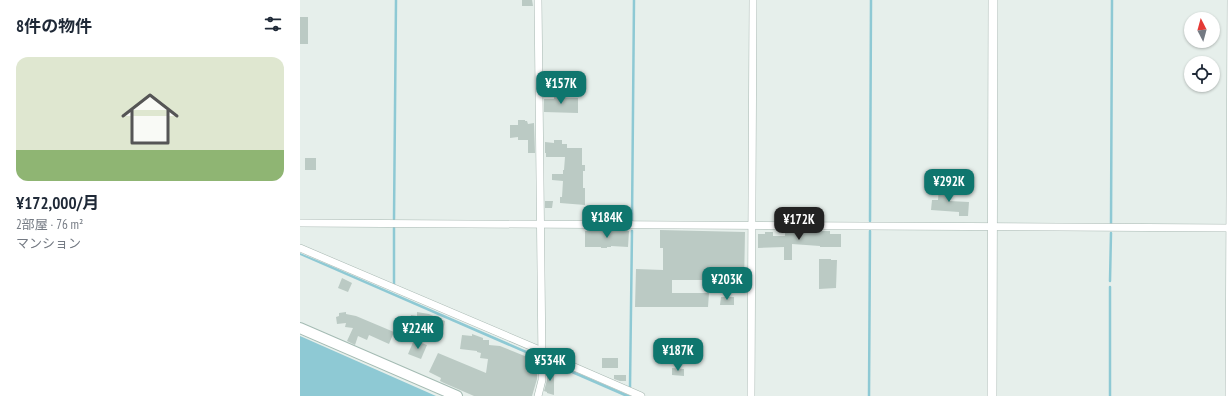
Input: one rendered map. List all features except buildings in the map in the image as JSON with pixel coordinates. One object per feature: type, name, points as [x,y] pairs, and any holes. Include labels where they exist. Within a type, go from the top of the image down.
[{"type":"main road","points":[[300,328],[457,396]]},
{"type":"street","points":[[538,0],[542,355],[542,380],[538,396]]},
{"type":"street","points":[[751,396],[753,0]]},
{"type":"street","points":[[992,396],[993,0]]},
{"type":"street","points":[[1229,396],[1231,0]]},
{"type":"street","points":[[300,224],[1231,228]]},
{"type":"street","points":[[300,248],[542,355],[641,396]]},
{"type":"water","points":[[300,253],[631,396],[624,396],[300,255]]},
{"type":"water","points":[[300,336],[436,396],[300,396]]},
{"type":"waterway","points":[[394,219],[396,0]]},
{"type":"waterway","points":[[632,221],[634,0]]},
{"type":"waterway","points":[[870,221],[871,0]]},
{"type":"waterway","points":[[1111,224],[1112,0]]},
{"type":"waterway","points":[[394,228],[394,284]]},
{"type":"waterway","points":[[630,387],[632,231]]},
{"type":"waterway","points":[[869,396],[870,231]]},
{"type":"waterway","points":[[1110,281],[1111,233]]},
{"type":"waterway","points":[[1110,287],[1110,396]]}]
